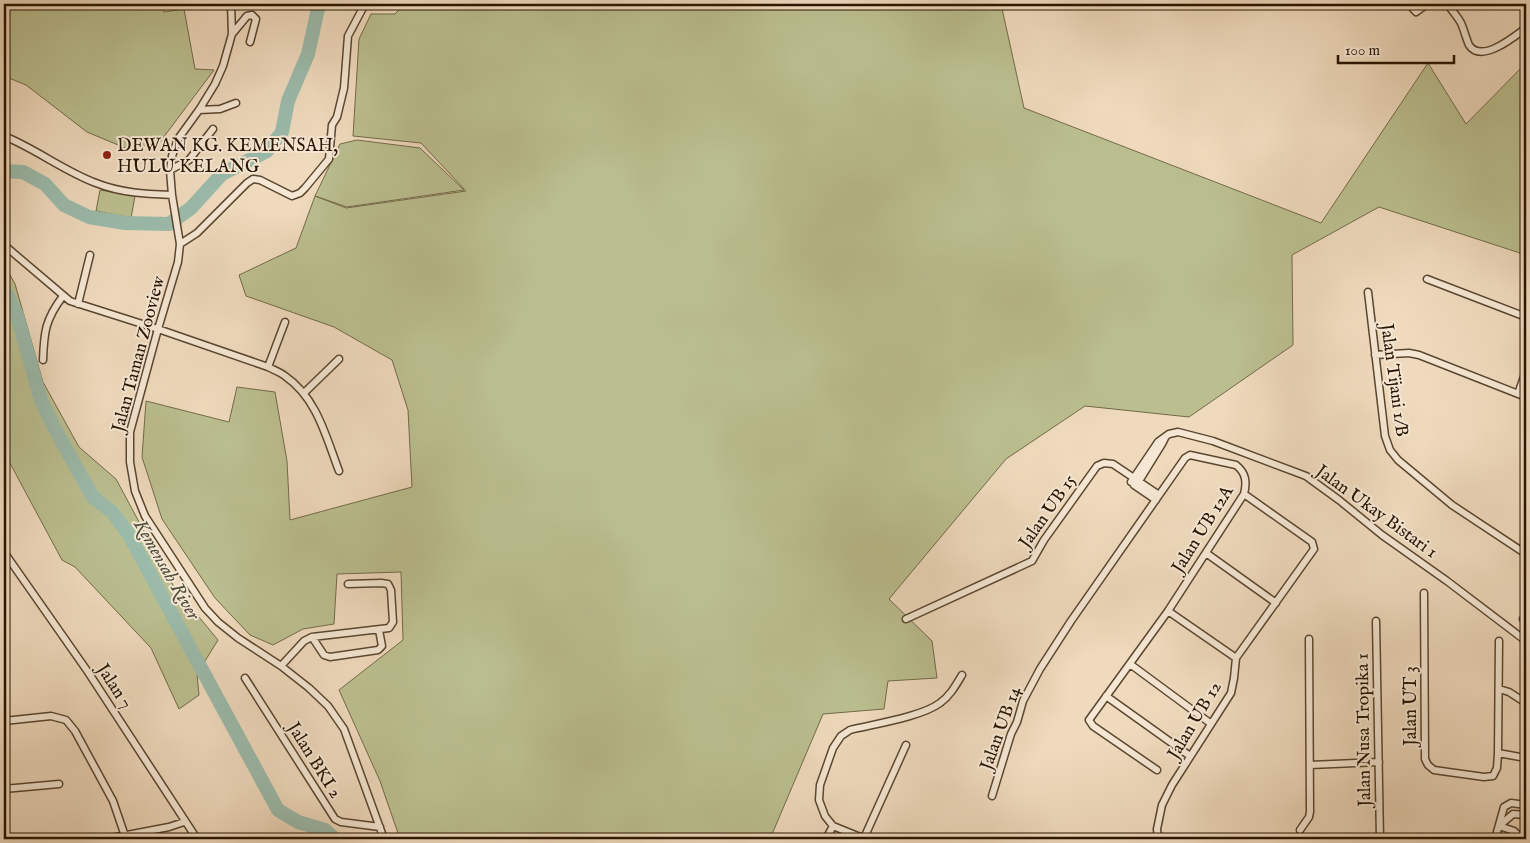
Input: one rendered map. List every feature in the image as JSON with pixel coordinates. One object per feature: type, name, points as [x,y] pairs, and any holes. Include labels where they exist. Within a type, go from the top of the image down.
[{"type":"street","points":[[231,4],[232,34]]},
{"type":"street","points":[[180,244],[196,233],[246,183],[253,179],[260,180],[292,196],[300,193],[329,159],[332,125],[337,117],[344,88],[348,36],[365,4]]},
{"type":"street","points":[[1409,4],[1416,12],[1427,4]]},
{"type":"street","points":[[1447,4],[1461,24],[1470,46],[1476,52],[1486,52],[1500,46],[1526,28]]},
{"type":"street","points":[[232,34],[247,16],[252,14],[256,19],[250,42]]},
{"type":"street","name":"Jalan Taman Zooview","points":[[232,34],[223,66],[215,84],[200,110],[178,139],[172,156],[170,170],[172,195],[180,244],[178,262],[130,432],[130,462],[135,491],[145,516],[204,608],[238,638],[281,666],[328,706],[344,729],[384,839]]},
{"type":"street","points":[[200,110],[220,109],[236,103]]},
{"type":"street","points":[[170,170],[189,160],[213,129]]},
{"type":"street","points":[[4,136],[23,144],[96,183],[137,194],[172,195]]},
{"type":"street","points":[[4,246],[70,302],[158,329],[268,367],[284,375],[304,393],[317,414],[340,471]]},
{"type":"street","points":[[78,304],[90,255]]},
{"type":"street","points":[[1426,279],[1526,317]]},
{"type":"street","name":"Jalan Tijani 1/B","points":[[1368,292],[1385,436],[1390,450],[1398,460],[1452,505],[1526,554]]},
{"type":"street","points":[[43,360],[47,323],[52,310],[63,296]]},
{"type":"street","points":[[268,367],[285,322]]},
{"type":"street","points":[[1375,355],[1409,353],[1419,355],[1526,397]]},
{"type":"street","points":[[304,393],[339,359]]},
{"type":"street","points":[[1518,394],[1526,371]]},
{"type":"street","name":"Jalan Ukay Bistari 1","points":[[1135,482],[1158,442],[1169,434],[1178,432],[1213,441],[1306,476],[1382,535],[1526,641]]},
{"type":"street","name":"Jalan UB 12A","points":[[1071,621],[1185,458],[1190,454],[1236,465],[1241,469],[1247,485],[1244,494],[1168,611],[1088,720],[1093,726],[1157,770]]},
{"type":"street","name":"Jalan UB 15","points":[[906,619],[1032,561],[1044,540],[1097,466],[1104,463],[1113,464],[1158,498]]},
{"type":"street","name":"Jalan UB 12","points":[[1158,839],[1157,829],[1162,805],[1210,723],[1231,693],[1236,658],[1314,549],[1312,542],[1244,494]]},
{"type":"street","name":"Jalan 7","points":[[4,552],[88,672],[184,822],[197,839]]},
{"type":"street","points":[[1206,553],[1276,603]]},
{"type":"street","points":[[281,666],[304,641],[312,637],[389,628],[393,622],[391,590],[388,584],[348,584]]},
{"type":"street","name":"Jalan UT 3","points":[[1424,593],[1425,758],[1428,766],[1434,770],[1484,777],[1492,776],[1497,768],[1499,641]]},
{"type":"street","points":[[1168,611],[1236,658]]},
{"type":"street","name":"Jalan UB 14","points":[[992,796],[1023,701],[1040,669],[1071,621]]},
{"type":"street","name":"Jalan Nusa Tropika 1","points":[[1376,621],[1380,839]]},
{"type":"street","points":[[312,637],[324,655],[330,657],[378,650],[382,646],[379,630]]},
{"type":"street","points":[[1300,830],[1309,817],[1310,812],[1309,639]]},
{"type":"street","points":[[1130,664],[1210,723]]},
{"type":"street","points":[[906,746],[865,838],[833,826],[825,816],[819,800],[820,785],[833,748],[841,736],[850,730],[928,710],[941,702],[951,692],[962,675]]},
{"type":"street","name":"Jalan BKI 2","points":[[245,678],[335,819],[341,822],[380,827]]},
{"type":"street","points":[[1499,689],[1509,692],[1526,703]]},
{"type":"street","points":[[1106,696],[1190,756]]},
{"type":"street","points":[[4,721],[51,716],[66,720],[75,731],[113,801],[126,836]]},
{"type":"street","points":[[1498,753],[1526,758]]},
{"type":"street","points":[[1310,765],[1379,762]]},
{"type":"street","points":[[4,789],[59,784]]},
{"type":"street","points":[[1495,839],[1504,807],[1511,803],[1526,805]]},
{"type":"street","points":[[1498,826],[1513,814],[1526,815]]},
{"type":"street","points":[[106,839],[169,827],[184,822]]},
{"type":"street","points":[[826,839],[833,826]]},
{"type":"street","points":[[1498,826],[1514,831],[1518,835],[1518,839]]},
{"type":"green space","points":[[4,4],[163,4],[164,12],[184,9],[195,69],[214,70],[160,142],[130,150],[87,132],[26,85],[4,76]]},
{"type":"green space","points":[[404,4],[1001,4],[1024,108],[1321,223],[1428,63],[1466,124],[1526,63],[1526,255],[1379,207],[1292,255],[1293,345],[1189,417],[1085,406],[1006,459],[889,599],[932,641],[937,678],[888,681],[884,709],[823,714],[770,839],[400,839],[380,781],[339,690],[403,640],[401,572],[337,574],[334,624],[303,629],[273,645],[250,635],[215,598],[162,519],[142,457],[146,401],[229,422],[237,387],[275,392],[287,461],[290,520],[412,487],[408,410],[392,360],[334,327],[246,296],[239,275],[296,248],[315,196],[346,208],[466,191],[421,143],[353,136],[359,39],[371,14],[395,14]]},
{"type":"green space","points":[[357,140],[420,148],[464,190],[347,207],[315,196],[340,144]]},
{"type":"green space","points":[[100,190],[135,196],[131,218],[96,211]]},
{"type":"green space","points":[[4,264],[15,284],[43,382],[79,447],[116,479],[174,587],[218,640],[197,674],[199,695],[179,709],[151,648],[75,567],[62,560],[4,452]]},
{"type":"waterway","name":"Kemensah River","points":[[4,171],[23,172],[45,184],[64,205],[89,217],[125,223],[169,224],[191,208],[222,174],[267,151],[282,132],[288,101],[308,54],[319,4]]},
{"type":"waterway","name":"Kemensah River","points":[[4,289],[17,315],[41,400],[57,433],[93,497],[112,512],[129,535],[278,810],[298,822],[325,830],[335,839]]},
{"type":"place","name":"DEWAN KG. KEMENSAH, HULU KELANG","points":[[107,155]]}]
